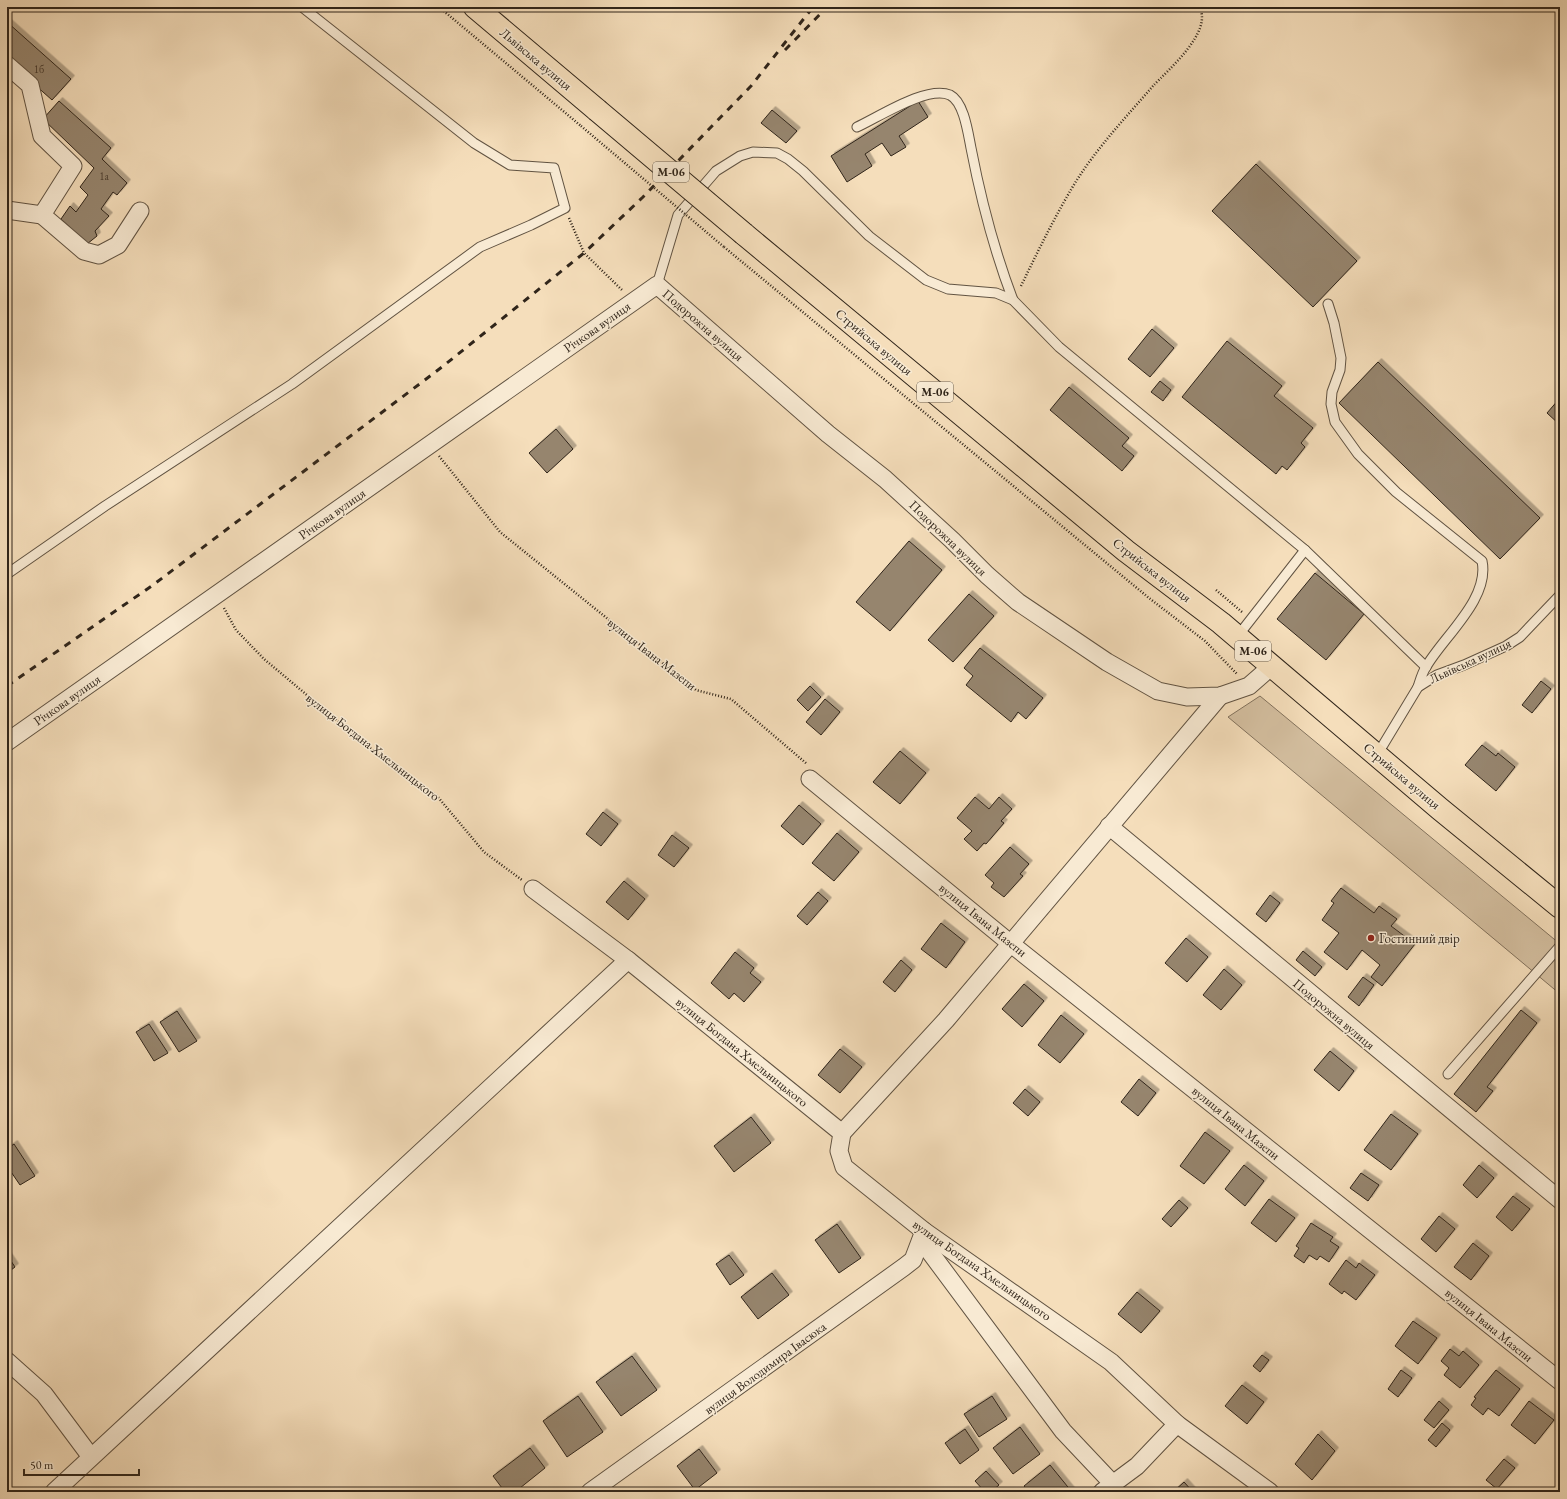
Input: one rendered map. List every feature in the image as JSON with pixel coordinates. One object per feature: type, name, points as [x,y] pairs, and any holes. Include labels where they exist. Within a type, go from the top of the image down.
[{"type":"highway","name":"Львівська вулиця","points":[[475,7],[744,234]]},
{"type":"highway","name":"Стрийська вулиця","points":[[744,234],[1126,551],[1221,623],[1237,638],[1560,907]]},
{"type":"street","points":[[7,65],[30,85],[42,136],[73,166],[42,215]]},
{"type":"street","points":[[7,210],[42,215],[84,251],[99,255],[118,245],[140,211]]},
{"type":"street","name":"Річкова вулиця","points":[[7,742],[657,285]]},
{"type":"street","name":"Подорожна вулиця","points":[[657,285],[828,434],[885,479],[952,540],[986,575],[1018,602],[1107,662],[1158,691],[1187,697],[1220,696],[1248,686],[1272,666]]},
{"type":"street","points":[[842,1133],[946,1020],[1220,696]]},
{"type":"street","name":"вулиця Івана Мазепи","points":[[810,779],[1010,943],[1560,1381]]},
{"type":"street","name":"Подорожна вулиця","points":[[1109,826],[1560,1200]]},
{"type":"street","name":"вулиця Богдана Хмельницького","points":[[533,889],[628,960],[842,1133],[839,1151],[844,1167],[923,1235],[1112,1362],[1177,1424],[1270,1492]]},
{"type":"street","points":[[54,1492],[628,960]]},
{"type":"street","points":[[923,1235],[1063,1431],[1108,1488],[1137,1466],[1177,1424]]},
{"type":"street","name":"вулиця Володимира Івасюка","points":[[590,1492],[904,1267],[913,1260],[923,1235]]},
{"type":"street","points":[[7,1361],[44,1394],[91,1457]]},
{"type":"lane","points":[[7,574],[112,501],[292,384],[480,247],[531,225],[565,208],[554,168],[510,165],[474,143],[302,7]]},
{"type":"lane","points":[[857,127],[919,96],[931,93],[951,95],[959,103],[966,124],[979,192],[998,260],[1013,300]]},
{"type":"lane","points":[[657,285],[678,215],[716,171],[740,156],[753,152],[766,151],[777,153],[788,159],[869,236],[926,280],[938,286],[961,291],[985,291],[996,293],[1013,300],[1059,347],[1305,550],[1426,667]]},
{"type":"lane","points":[[1328,304],[1334,323],[1340,358],[1340,370],[1332,392],[1331,404],[1335,422],[1358,454],[1396,492],[1482,561],[1484,571],[1482,581],[1475,597],[1426,667],[1418,687]]},
{"type":"lane","points":[[1237,638],[1305,550]]},
{"type":"lane","name":"Львівська вулиця","points":[[1377,755],[1418,687],[1437,675],[1464,665],[1506,646],[1520,637],[1560,595]]},
{"type":"lane","points":[[1448,1074],[1560,946]]},
{"type":"path","points":[[439,7],[724,247],[1137,588],[1205,641],[1248,686]]},
{"type":"path","points":[[1013,300],[1051,226],[1076,182],[1132,110],[1184,54],[1198,33],[1202,22],[1199,7]]},
{"type":"path","points":[[565,208],[584,253],[634,301]]},
{"type":"path","name":"вулиця Івана Мазепи","points":[[430,445],[500,532],[696,690],[731,699],[810,768],[810,779]]},
{"type":"path","points":[[1216,590],[1251,620]]},
{"type":"path","name":"вулиця Богдана Хмельницького","points":[[217,595],[236,630],[264,659],[376,753],[437,796],[484,852],[533,889]]},
{"type":"shaded area","points":[[1260,696],[1560,944],[1560,994],[1228,717]]},
{"type":"building","points":[[7,22],[71,79],[52,100],[7,60]]},
{"type":"building","points":[[59,101],[111,148],[102,159],[127,183],[117,195],[113,192],[101,209],[109,216],[95,231],[97,236],[87,244],[61,219],[70,206],[76,212],[88,195],[80,187],[94,168],[43,119]]},
{"type":"building","points":[[918,101],[928,117],[899,136],[906,147],[891,156],[882,143],[865,154],[872,166],[847,182],[831,156]]},
{"type":"building","points":[[772,110],[797,131],[786,143],[761,123]]},
{"type":"building","points":[[1256,164],[1357,261],[1313,307],[1212,211]]},
{"type":"building","points":[[1152,329],[1174,348],[1150,377],[1128,359]]},
{"type":"building","points":[[1227,341],[1282,386],[1274,396],[1313,428],[1301,443],[1305,447],[1287,470],[1282,466],[1276,474],[1182,397]]},
{"type":"building","points":[[1378,362],[1540,518],[1500,559],[1339,403]]},
{"type":"building","points":[[1160,381],[1171,390],[1163,401],[1151,392]]},
{"type":"building","points":[[1069,387],[1129,438],[1122,446],[1134,456],[1122,471],[1050,410]]},
{"type":"building","points":[[1560,398],[1560,425],[1547,413]]},
{"type":"building","points":[[556,429],[573,449],[547,473],[529,453]]},
{"type":"building","points":[[909,541],[942,570],[890,631],[856,602]]},
{"type":"building","points":[[1315,573],[1364,614],[1326,660],[1277,619]]},
{"type":"building","points":[[969,594],[994,616],[953,662],[928,640]]},
{"type":"building","points":[[980,648],[1043,698],[1026,719],[1018,712],[1011,722],[966,685],[973,676],[964,668]]},
{"type":"building","points":[[1541,681],[1551,689],[1532,713],[1522,705]]},
{"type":"building","points":[[810,686],[821,697],[808,711],[797,700]]},
{"type":"building","points":[[825,699],[840,712],[821,735],[806,722]]},
{"type":"building","points":[[1482,745],[1496,756],[1498,753],[1515,767],[1496,791],[1465,765]]},
{"type":"building","points":[[900,751],[926,773],[900,804],[873,782]]},
{"type":"building","points":[[975,797],[989,809],[999,797],[1012,809],[1001,821],[1004,823],[986,844],[984,843],[977,851],[964,839],[972,831],[957,818]]},
{"type":"building","points":[[799,805],[821,824],[803,845],[781,826]]},
{"type":"building","points":[[603,812],[618,824],[601,846],[586,834]]},
{"type":"building","points":[[837,833],[859,852],[834,881],[812,863]]},
{"type":"building","points":[[672,835],[689,848],[674,867],[658,855]]},
{"type":"building","points":[[1010,847],[1029,864],[1020,874],[1023,876],[1004,897],[991,887],[994,883],[985,875]]},
{"type":"building","points":[[624,881],[645,899],[628,920],[606,902]]},
{"type":"building","name":"Гостинний двір","points":[[1341,888],[1374,913],[1379,906],[1397,919],[1391,926],[1415,944],[1382,986],[1371,977],[1380,965],[1362,950],[1347,970],[1324,952],[1339,933],[1322,920],[1334,903],[1331,901]]},
{"type":"building","points":[[818,892],[828,901],[807,925],[797,916]]},
{"type":"building","points":[[1270,895],[1280,903],[1266,922],[1256,914]]},
{"type":"building","points":[[941,923],[965,942],[946,968],[921,949]]},
{"type":"building","points":[[1186,938],[1208,957],[1187,982],[1165,963]]},
{"type":"building","points":[[1303,951],[1322,967],[1315,976],[1296,960]]},
{"type":"building","points":[[735,952],[754,968],[750,973],[761,982],[744,1002],[734,993],[729,999],[711,983]]},
{"type":"building","points":[[901,960],[912,970],[895,992],[883,982]]},
{"type":"building","points":[[1224,969],[1242,985],[1221,1010],[1203,995]]},
{"type":"building","points":[[1363,977],[1374,985],[1359,1006],[1348,997]]},
{"type":"building","points":[[1024,984],[1044,1001],[1022,1027],[1002,1009]]},
{"type":"building","points":[[1521,1010],[1537,1023],[1487,1087],[1493,1091],[1476,1112],[1454,1094]]},
{"type":"building","points":[[177,1011],[197,1041],[179,1052],[160,1022]]},
{"type":"building","points":[[1061,1015],[1084,1034],[1060,1063],[1038,1045]]},
{"type":"building","points":[[149,1024],[168,1053],[154,1061],[136,1032]]},
{"type":"building","points":[[840,1049],[862,1067],[840,1093],[818,1075]]},
{"type":"building","points":[[1330,1051],[1354,1071],[1339,1091],[1314,1070]]},
{"type":"building","points":[[1139,1079],[1156,1093],[1138,1116],[1121,1102]]},
{"type":"building","points":[[1025,1089],[1040,1102],[1028,1116],[1013,1103]]},
{"type":"building","points":[[1391,1114],[1418,1134],[1391,1170],[1364,1150]]},
{"type":"building","points":[[751,1117],[771,1143],[734,1172],[714,1146]]},
{"type":"building","points":[[1205,1132],[1230,1151],[1204,1184],[1180,1166]]},
{"type":"building","points":[[14,1144],[35,1176],[20,1185],[7,1166],[7,1149]]},
{"type":"building","points":[[1244,1165],[1264,1181],[1245,1206],[1225,1189]]},
{"type":"building","points":[[1479,1165],[1494,1178],[1477,1198],[1463,1185]]},
{"type":"building","points":[[1361,1173],[1379,1185],[1368,1201],[1350,1188]]},
{"type":"building","points":[[1513,1196],[1530,1209],[1512,1231],[1496,1217]]},
{"type":"building","points":[[1269,1199],[1295,1218],[1276,1242],[1251,1223]]},
{"type":"building","points":[[1179,1200],[1188,1208],[1171,1227],[1162,1219]]},
{"type":"building","points":[[1439,1216],[1455,1229],[1436,1252],[1421,1239]]},
{"type":"building","points":[[1311,1223],[1333,1237],[1330,1241],[1339,1247],[1329,1262],[1320,1256],[1317,1260],[1309,1255],[1304,1263],[1294,1256],[1299,1248],[1296,1246]]},
{"type":"building","points":[[837,1224],[861,1258],[839,1273],[815,1240]]},
{"type":"building","points":[[1473,1243],[1489,1256],[1471,1280],[1454,1267]]},
{"type":"building","points":[[7,1255],[15,1267],[7,1273]]},
{"type":"building","points":[[729,1255],[744,1275],[730,1285],[716,1264]]},
{"type":"building","points":[[1346,1260],[1356,1268],[1359,1263],[1375,1275],[1356,1300],[1344,1291],[1342,1294],[1329,1284]]},
{"type":"building","points":[[772,1273],[789,1295],[758,1319],[741,1297]]},
{"type":"building","points":[[1137,1292],[1160,1311],[1141,1333],[1118,1314]]},
{"type":"building","points":[[1413,1321],[1437,1338],[1418,1364],[1395,1346]]},
{"type":"building","points":[[1450,1349],[1459,1356],[1463,1351],[1479,1365],[1460,1388],[1444,1375],[1449,1368],[1441,1361]]},
{"type":"building","points":[[1262,1355],[1269,1360],[1260,1372],[1253,1366]]},
{"type":"building","points":[[632,1356],[657,1390],[621,1416],[596,1382]]},
{"type":"building","points":[[1401,1370],[1412,1378],[1398,1397],[1388,1389]]},
{"type":"building","points":[[1496,1370],[1520,1389],[1499,1416],[1488,1408],[1483,1415],[1471,1405],[1476,1398],[1474,1397]]},
{"type":"building","points":[[1242,1385],[1264,1402],[1247,1424],[1225,1406]]},
{"type":"building","points":[[578,1396],[603,1432],[567,1457],[543,1421]]},
{"type":"building","points":[[992,1396],[1007,1419],[979,1437],[964,1414]]},
{"type":"building","points":[[1439,1401],[1449,1410],[1434,1428],[1424,1420]]},
{"type":"building","points":[[1529,1401],[1554,1420],[1535,1444],[1511,1425]]},
{"type":"building","points":[[1442,1423],[1450,1430],[1436,1447],[1428,1440]]},
{"type":"building","points":[[1020,1427],[1040,1454],[1013,1474],[993,1448]]},
{"type":"building","points":[[965,1429],[979,1450],[960,1464],[945,1443]]},
{"type":"building","points":[[1318,1434],[1335,1451],[1312,1480],[1295,1464]]},
{"type":"building","points":[[530,1448],[545,1468],[515,1492],[505,1492],[493,1476]]},
{"type":"building","points":[[699,1449],[717,1473],[695,1490],[677,1466]]},
{"type":"building","points":[[1504,1459],[1515,1468],[1497,1489],[1486,1480]]},
{"type":"building","points":[[1050,1465],[1072,1492],[1029,1492],[1024,1486]]},
{"type":"building","points":[[986,1471],[999,1485],[991,1492],[985,1492],[975,1481]]},
{"type":"building","points":[[1184,1482],[1193,1492],[1173,1492]]},
{"type":"railway","points":[[7,686],[153,585],[442,367],[584,253],[643,197],[751,86],[813,7]]},
{"type":"railway","points":[[785,50],[827,7]]},
{"type":"place","name":"Гостинний двір","points":[[1371,938]]}]
